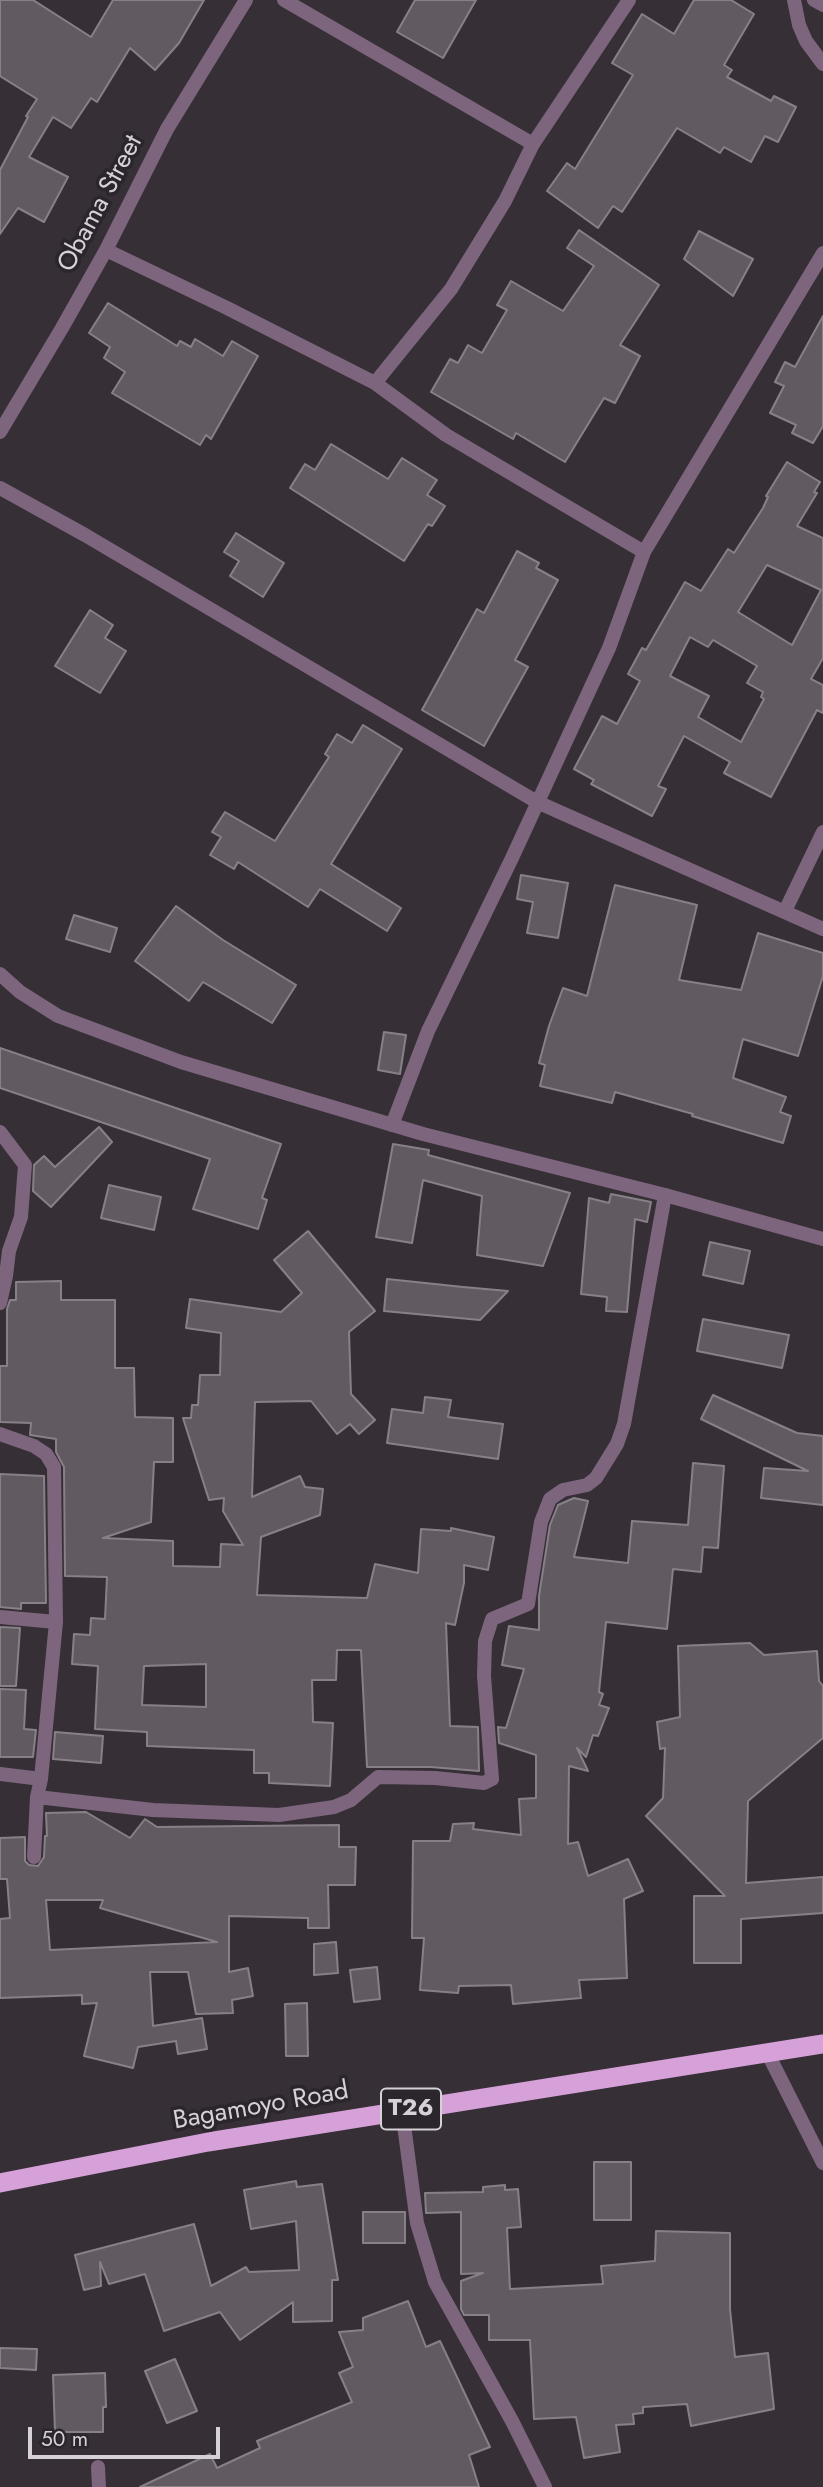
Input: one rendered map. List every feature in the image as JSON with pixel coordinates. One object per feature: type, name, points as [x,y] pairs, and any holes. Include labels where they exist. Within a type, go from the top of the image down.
[{"type":"highway","name":"Bagamoyo Road","points":[[0,2182],[208,2142],[823,2045]]},
{"type":"street","name":"Obama Street","points":[[0,432],[106,250],[167,130],[246,0]]},
{"type":"street","points":[[284,0],[533,144]]},
{"type":"street","points":[[375,383],[451,289],[505,201],[533,144],[629,0]]},
{"type":"street","points":[[794,0],[802,33],[823,65]]},
{"type":"street","points":[[814,0],[823,5]]},
{"type":"street","points":[[106,250],[375,383],[446,435],[644,552]]},
{"type":"street","points":[[392,1125],[428,1031],[609,648],[644,552],[823,253]]},
{"type":"street","points":[[0,488],[85,535],[537,802],[823,929]]},
{"type":"street","points":[[785,911],[823,832]]},
{"type":"street","points":[[0,974],[20,992],[58,1016],[181,1062],[392,1125],[665,1195],[823,1239]]},
{"type":"street","points":[[0,1132],[25,1165],[21,1217],[9,1251],[0,1303]]},
{"type":"street","points":[[37,1797],[153,1810],[279,1815],[334,1807],[351,1800],[378,1777],[435,1778],[484,1783],[492,1779],[484,1676],[485,1641],[492,1619],[528,1604],[541,1522],[550,1499],[563,1490],[587,1485],[596,1478],[617,1444],[624,1424],[665,1195]]},
{"type":"street","points":[[0,1434],[34,1446],[46,1454],[54,1467],[56,1622],[37,1797],[34,1857]]},
{"type":"street","points":[[0,1617],[56,1622]]},
{"type":"street","points":[[0,1774],[41,1779]]},
{"type":"street","points":[[767,2052],[823,2164]]},
{"type":"street","points":[[402,2110],[414,2211],[435,2282],[512,2421],[545,2487]]},
{"type":"street","points":[[98,2467],[99,2487]]},
{"type":"building","points":[[0,0],[33,0],[91,37],[113,0],[204,0],[179,43],[155,70],[130,48],[97,102],[91,98],[71,128],[53,117],[29,157],[68,177],[44,222],[18,208],[0,234],[0,170],[37,99],[0,76]]},
{"type":"building","points":[[415,0],[476,0],[443,58],[397,32]]},
{"type":"building","points":[[694,0],[731,0],[754,14],[724,65],[732,70],[727,77],[771,101],[774,96],[796,107],[778,142],[765,136],[751,162],[724,147],[720,153],[677,128],[622,212],[613,206],[598,228],[547,191],[567,163],[575,169],[633,75],[612,63],[642,14],[674,34]]},
{"type":"building","points":[[579,230],[659,285],[620,345],[640,356],[615,403],[604,398],[565,462],[516,433],[513,439],[431,392],[450,359],[458,363],[468,345],[482,353],[507,310],[497,305],[511,281],[563,311],[594,266],[567,248]]},
{"type":"building","points":[[699,231],[753,259],[733,296],[684,259]]},
{"type":"building","points":[[108,303],[177,346],[180,341],[191,347],[195,339],[223,356],[232,341],[258,356],[211,439],[206,435],[200,445],[112,393],[125,372],[104,358],[110,347],[89,333]]},
{"type":"building","points":[[823,316],[823,426],[813,443],[792,433],[796,425],[770,413],[784,386],[775,382],[785,362],[795,367]]},
{"type":"building","points":[[331,444],[388,479],[402,458],[437,480],[427,495],[445,506],[432,526],[428,524],[404,561],[290,488],[305,464],[315,470]]},
{"type":"building","points":[[787,462],[820,482],[814,492],[817,493],[797,526],[823,538],[823,658],[811,679],[823,685],[823,713],[817,710],[771,797],[724,773],[730,762],[684,736],[658,786],[666,789],[652,816],[591,784],[594,780],[574,769],[602,716],[617,724],[640,681],[628,674],[642,648],[646,650],[685,582],[701,591],[728,549],[734,553],[763,508],[768,497],[766,496]],"holes":[[[767,565],[821,590],[792,645],[738,612]],[[690,637],[708,647],[713,640],[757,666],[747,683],[763,692],[761,697],[764,699],[741,742],[698,717],[709,696],[670,676]]]},
{"type":"building","points":[[236,533],[284,563],[263,597],[230,576],[239,561],[224,552]]},
{"type":"building","points":[[517,551],[539,563],[536,568],[558,580],[515,660],[528,667],[484,746],[422,710],[477,609],[484,613]]},
{"type":"building","points":[[90,610],[113,625],[105,638],[126,651],[100,693],[55,666]]},
{"type":"building","points":[[363,725],[402,749],[331,864],[401,908],[387,931],[320,889],[308,907],[238,862],[234,869],[210,855],[221,837],[212,832],[225,812],[275,841],[329,757],[325,754],[337,734],[352,743]]},
{"type":"building","points":[[521,875],[568,883],[558,938],[527,933],[533,902],[517,899]]},
{"type":"building","points":[[615,885],[697,905],[679,980],[741,990],[758,933],[823,953],[823,976],[798,1056],[743,1039],[733,1078],[786,1097],[780,1112],[791,1116],[783,1143],[615,1092],[612,1103],[540,1086],[545,1065],[539,1063],[563,988],[587,996]]},
{"type":"building","points":[[176,906],[223,940],[296,985],[272,1023],[203,982],[189,1001],[135,961]]},
{"type":"building","points":[[74,915],[117,928],[110,952],[66,939]]},
{"type":"building","points":[[384,1032],[406,1035],[400,1074],[378,1070]]},
{"type":"building","points":[[0,1048],[281,1144],[262,1198],[267,1200],[258,1229],[193,1209],[210,1159],[0,1088]]},
{"type":"building","points":[[99,1127],[112,1142],[51,1207],[33,1191],[34,1165],[44,1156],[55,1167]]},
{"type":"building","points":[[393,1144],[429,1150],[428,1155],[570,1193],[543,1266],[477,1255],[482,1196],[423,1180],[412,1243],[376,1237]]},
{"type":"building","points":[[109,1185],[161,1197],[154,1230],[101,1218]]},
{"type":"building","points":[[611,1194],[651,1202],[647,1222],[635,1219],[627,1312],[606,1311],[607,1297],[581,1294],[589,1198],[609,1203]]},
{"type":"building","points":[[308,1231],[375,1311],[349,1332],[351,1394],[375,1420],[359,1434],[350,1424],[337,1434],[311,1401],[255,1402],[252,1497],[300,1476],[305,1487],[323,1489],[320,1515],[261,1537],[257,1595],[367,1598],[375,1564],[418,1573],[421,1529],[451,1531],[451,1528],[494,1537],[488,1570],[464,1565],[464,1583],[455,1625],[446,1623],[450,1726],[478,1727],[479,1771],[431,1767],[367,1767],[361,1650],[337,1650],[336,1680],[312,1680],[313,1722],[333,1723],[330,1786],[269,1783],[269,1773],[254,1773],[254,1750],[147,1746],[147,1732],[95,1729],[98,1666],[72,1664],[74,1634],[90,1635],[91,1618],[105,1619],[107,1577],[65,1576],[64,1467],[56,1452],[56,1439],[30,1435],[31,1423],[0,1422],[0,1366],[7,1366],[7,1309],[10,1300],[16,1300],[16,1282],[61,1281],[61,1300],[115,1300],[115,1368],[134,1368],[135,1417],[173,1418],[173,1462],[154,1462],[151,1522],[103,1538],[173,1541],[173,1566],[220,1567],[221,1544],[243,1545],[223,1511],[224,1498],[209,1500],[183,1418],[191,1418],[192,1405],[198,1405],[200,1375],[220,1375],[221,1333],[186,1328],[190,1299],[281,1312],[302,1293],[274,1260]],"holes":[[[206,1664],[206,1707],[142,1705],[144,1666]]]},
{"type":"building","points":[[710,1242],[750,1251],[743,1284],[703,1275]]},
{"type":"building","points":[[387,1279],[508,1291],[480,1320],[384,1311]]},
{"type":"building","points":[[703,1319],[789,1335],[782,1368],[697,1351]]},
{"type":"building","points":[[713,1395],[797,1433],[823,1436],[823,1505],[761,1498],[764,1468],[808,1471],[701,1419]]},
{"type":"building","points":[[425,1397],[451,1400],[448,1417],[503,1424],[498,1459],[387,1443],[392,1409],[423,1413]]},
{"type":"building","points":[[693,1463],[724,1466],[718,1548],[703,1547],[701,1572],[673,1569],[667,1629],[606,1622],[599,1692],[603,1694],[599,1705],[609,1708],[598,1736],[593,1735],[586,1757],[577,1748],[588,1771],[569,1766],[568,1844],[578,1842],[588,1876],[628,1859],[643,1891],[624,1899],[627,1978],[579,1980],[581,1998],[513,2004],[511,1985],[459,1986],[458,1993],[420,1990],[424,1938],[412,1938],[413,1841],[450,1841],[453,1824],[474,1823],[473,1829],[521,1835],[519,1799],[536,1798],[536,1755],[499,1743],[498,1727],[506,1728],[524,1669],[502,1665],[509,1626],[539,1630],[539,1596],[550,1525],[558,1505],[574,1498],[588,1501],[574,1557],[628,1563],[632,1521],[688,1525]]},
{"type":"building","points":[[0,1474],[44,1476],[46,1603],[21,1603],[21,1609],[0,1607]]},
{"type":"building","points":[[0,1627],[20,1628],[16,1686],[0,1686]]},
{"type":"building","points":[[750,1643],[764,1655],[817,1651],[819,1681],[823,1686],[823,1738],[748,1801],[746,1883],[823,1877],[823,1913],[741,1919],[741,1963],[694,1963],[694,1896],[725,1896],[646,1816],[663,1798],[665,1748],[660,1749],[657,1722],[680,1717],[678,1646]]},
{"type":"building","points":[[0,1689],[26,1690],[24,1729],[36,1730],[33,1757],[0,1757]]},
{"type":"building","points":[[55,1732],[103,1736],[101,1763],[53,1759]]},
{"type":"building","points":[[86,1812],[130,1838],[145,1819],[157,1827],[339,1825],[339,1847],[356,1847],[355,1885],[328,1885],[329,1928],[308,1928],[308,1918],[229,1916],[229,1972],[248,1968],[253,1996],[232,2000],[233,2013],[196,2014],[188,1972],[150,1972],[153,2026],[202,2018],[207,2049],[178,2054],[176,2041],[138,2047],[133,2068],[84,2056],[97,2003],[82,2004],[82,1995],[0,1998],[0,1919],[10,1918],[7,1879],[0,1879],[0,1838],[25,1837],[25,1861],[29,1865],[38,1866],[44,1857],[46,1813]],"holes":[[[46,1900],[103,1900],[100,1908],[217,1942],[50,1950]]]},
{"type":"building","points":[[336,1942],[338,1973],[314,1975],[314,1944]]},
{"type":"building","points":[[377,1967],[380,1999],[354,2002],[350,1970]]},
{"type":"building","points":[[307,2003],[308,2056],[286,2056],[285,2004]]},
{"type":"building","points":[[594,2162],[631,2162],[631,2220],[594,2220]]},
{"type":"building","points":[[296,2181],[297,2187],[322,2184],[338,2280],[332,2280],[332,2321],[293,2322],[293,2302],[240,2340],[220,2312],[164,2331],[145,2274],[109,2284],[100,2262],[101,2286],[84,2290],[75,2255],[194,2224],[211,2286],[246,2267],[249,2272],[299,2270],[296,2221],[251,2229],[244,2190]]},
{"type":"building","points":[[505,2185],[505,2190],[518,2189],[521,2227],[507,2228],[510,2289],[603,2284],[601,2266],[655,2261],[656,2231],[730,2233],[730,2309],[735,2357],[768,2353],[774,2409],[691,2426],[687,2404],[643,2407],[643,2413],[633,2414],[634,2424],[616,2425],[620,2452],[584,2458],[576,2417],[534,2419],[530,2340],[489,2340],[489,2315],[464,2315],[461,2309],[461,2281],[483,2273],[461,2274],[461,2212],[426,2213],[425,2193],[483,2192],[483,2187]]},
{"type":"building","points":[[363,2212],[405,2212],[405,2243],[363,2243]]},
{"type":"building","points":[[408,2301],[426,2347],[440,2341],[490,2447],[469,2455],[479,2487],[140,2487],[210,2454],[217,2468],[260,2448],[257,2441],[352,2402],[339,2373],[353,2367],[339,2332],[363,2330],[363,2318]]},
{"type":"building","points":[[0,2348],[37,2349],[36,2370],[0,2368]]},
{"type":"building","points":[[175,2359],[197,2411],[167,2423],[145,2371]]},
{"type":"building","points":[[105,2373],[106,2407],[103,2407],[103,2432],[55,2432],[53,2375]]}]
